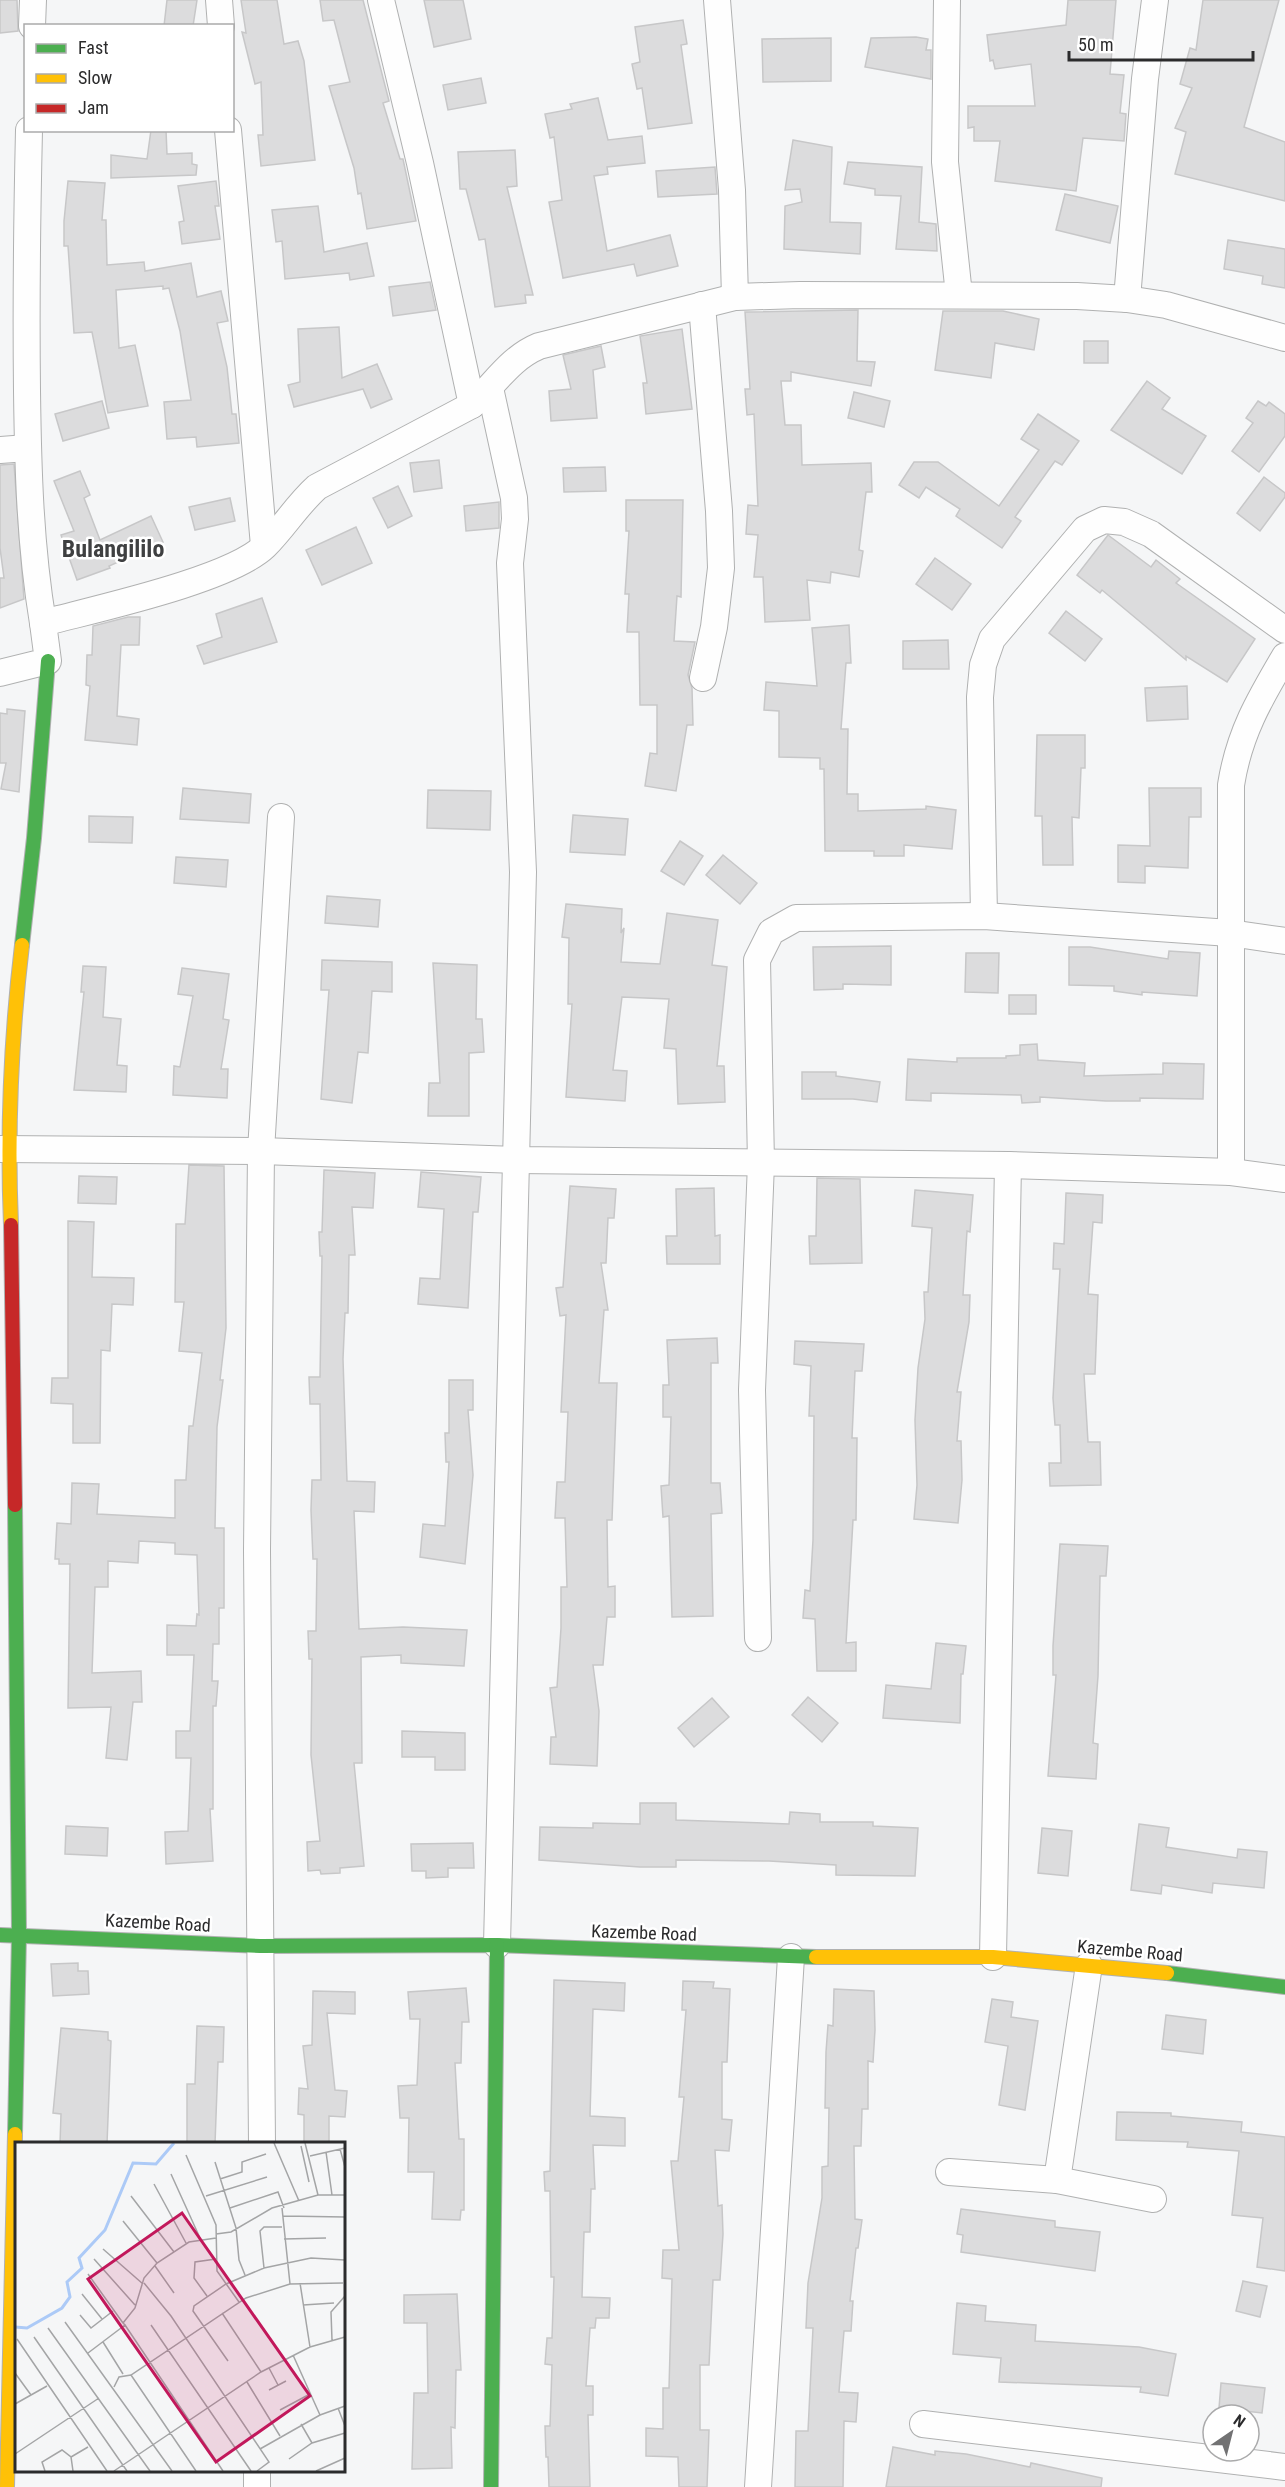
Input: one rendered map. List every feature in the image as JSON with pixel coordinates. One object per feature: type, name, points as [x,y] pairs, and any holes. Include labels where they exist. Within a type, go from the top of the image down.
[{"type":"street","points":[[32,24],[33,0]]},
{"type":"street","points":[[219,0],[221,24]]},
{"type":"street","points":[[381,0],[420,163],[481,397],[514,498],[515,519],[510,563],[523,872],[497,1945],[491,2487]]},
{"type":"street","points":[[717,0],[732,190],[735,297]]},
{"type":"street","points":[[947,0],[945,162],[959,296]]},
{"type":"street","points":[[1126,299],[1144,90],[1155,0]]},
{"type":"street","points":[[15,2142],[20,1935],[12,1263],[4,1149],[13,1023],[34,838],[48,661],[30,527],[27,448],[25,302],[28,132]]},
{"type":"street","points":[[228,132],[264,546]]},
{"type":"street","points":[[44,623],[189,582],[245,560],[264,546],[302,500],[317,487],[481,397],[509,364],[523,353],[539,346],[735,297],[1077,296],[1126,299],[1166,305],[1285,338]]},
{"type":"street","points":[[702,305],[719,511],[721,568],[714,627],[703,678]]},
{"type":"street","points":[[0,450],[27,448]]},
{"type":"street","points":[[984,916],[980,697],[983,665],[992,639],[1085,529],[1104,520],[1124,522],[1151,534],[1285,630]]},
{"type":"street","points":[[1230,1172],[1231,785],[1237,751],[1247,722],[1285,656]]},
{"type":"street","points":[[0,673],[48,661]]},
{"type":"street","points":[[262,2142],[257,1551],[261,1151],[281,817]]},
{"type":"street","points":[[758,1638],[752,1390],[761,1163],[757,960],[771,933],[796,918],[984,916],[1230,933],[1285,941]]},
{"type":"street","points":[[4,1149],[261,1151],[515,1160],[1008,1165],[1230,1172],[1285,1179]]},
{"type":"street","points":[[993,1957],[1008,1165]]},
{"type":"street","name":"Kazembe Road","points":[[0,1935],[260,1946],[497,1945],[791,1956],[993,1957],[1089,1965],[1285,1987]]},
{"type":"street","points":[[758,2487],[791,1956]]},
{"type":"street","points":[[1057,2180],[1089,1965]]},
{"type":"street","points":[[7,2487],[15,2147]]},
{"type":"street","points":[[949,2172],[1057,2180],[1153,2199]]},
{"type":"street","points":[[923,2424],[1285,2467]]},
{"type":"building","points":[[0,0],[17,0],[18,31],[0,33]]},
{"type":"building","points":[[167,0],[197,0],[193,24],[164,24]]},
{"type":"building","points":[[241,0],[277,0],[284,44],[298,41],[304,61],[315,160],[261,166],[258,135],[263,135],[261,82],[255,84],[242,32],[246,33]]},
{"type":"building","points":[[320,0],[363,0],[389,101],[383,103],[400,159],[403,159],[416,221],[367,229],[361,193],[358,194],[354,168],[329,86],[350,82],[334,20],[323,21]]},
{"type":"building","points":[[424,0],[463,0],[471,39],[434,47]]},
{"type":"building","points":[[1068,0],[1116,0],[1110,74],[1124,75],[1120,113],[1126,114],[1124,141],[1083,138],[1076,191],[995,181],[1000,141],[974,141],[974,127],[968,128],[968,106],[1035,106],[1031,64],[995,69],[993,60],[990,61],[987,35],[1066,25]]},
{"type":"building","points":[[1203,0],[1279,0],[1244,127],[1285,142],[1285,201],[1175,174],[1186,132],[1175,128],[1192,88],[1180,84],[1190,48],[1196,50]]},
{"type":"building","points":[[683,20],[687,44],[681,45],[692,123],[648,129],[642,88],[637,89],[632,64],[640,62],[635,27]]},
{"type":"building","points":[[831,38],[831,81],[763,82],[762,39]]},
{"type":"building","points":[[871,38],[928,39],[926,50],[931,50],[931,79],[865,67]]},
{"type":"building","points":[[481,78],[486,103],[448,110],[443,85]]},
{"type":"building","points":[[598,98],[608,140],[642,136],[645,163],[607,167],[608,174],[594,176],[607,251],[670,235],[678,266],[637,276],[634,264],[563,278],[549,202],[562,200],[554,137],[550,138],[545,114],[572,109],[570,104]]},
{"type":"building","points":[[151,132],[166,132],[167,154],[192,153],[192,164],[197,165],[196,175],[111,178],[111,155],[147,159]]},
{"type":"building","points":[[793,140],[832,147],[830,222],[861,223],[860,254],[784,249],[785,206],[802,202],[800,189],[785,190]]},
{"type":"building","points":[[515,150],[517,186],[507,187],[533,295],[525,295],[526,303],[495,307],[485,239],[479,240],[466,189],[460,189],[458,152]]},
{"type":"building","points":[[848,162],[922,167],[919,222],[936,224],[937,251],[896,249],[901,196],[875,195],[875,189],[844,184]]},
{"type":"building","points":[[715,167],[717,194],[658,197],[656,171]]},
{"type":"building","points":[[68,181],[105,183],[102,220],[106,220],[107,265],[144,262],[145,271],[191,263],[197,297],[221,291],[228,321],[217,323],[227,367],[232,414],[236,414],[239,443],[197,447],[196,437],[167,439],[164,402],[191,400],[180,331],[169,288],[163,289],[163,286],[116,290],[119,348],[135,345],[148,406],[108,413],[92,332],[74,333],[68,246],[64,246]]},
{"type":"building","points":[[216,181],[219,206],[215,206],[220,239],[182,244],[179,222],[184,221],[178,186]]},
{"type":"building","points":[[1065,194],[1118,206],[1110,243],[1056,230]]},
{"type":"building","points":[[318,206],[324,252],[367,243],[374,276],[350,280],[349,273],[285,279],[282,241],[276,242],[272,210]]},
{"type":"building","points":[[1228,240],[1285,249],[1285,288],[1262,284],[1263,276],[1224,269]]},
{"type":"building","points":[[430,282],[436,310],[393,316],[389,287]]},
{"type":"building","points":[[858,310],[857,361],[875,362],[871,386],[791,372],[791,381],[781,381],[785,425],[801,425],[802,465],[871,463],[872,492],[866,492],[859,550],[863,551],[859,577],[831,572],[830,583],[807,580],[810,620],[765,622],[763,577],[754,577],[758,535],[746,534],[748,505],[758,506],[754,414],[747,415],[745,389],[750,389],[745,312]]},
{"type":"building","points":[[943,311],[1003,311],[1039,319],[1034,350],[995,343],[991,378],[935,370]]},
{"type":"building","points":[[339,327],[342,378],[377,364],[392,399],[371,408],[363,389],[294,407],[288,385],[300,382],[298,329]]},
{"type":"building","points":[[682,329],[692,409],[646,414],[643,383],[647,383],[640,336]]},
{"type":"building","points":[[1084,341],[1108,341],[1108,363],[1084,363]]},
{"type":"building","points":[[601,346],[605,367],[593,370],[597,418],[551,421],[549,391],[571,389],[563,355]]},
{"type":"building","points":[[1147,381],[1170,398],[1162,409],[1206,436],[1182,474],[1111,430]]},
{"type":"building","points":[[854,392],[890,401],[884,427],[848,418]]},
{"type":"building","points":[[102,401],[109,428],[63,441],[55,414]]},
{"type":"building","points":[[1258,401],[1266,406],[1269,402],[1285,414],[1285,436],[1259,472],[1232,451],[1253,423],[1246,418]]},
{"type":"building","points":[[1038,414],[1079,441],[1062,465],[1055,461],[1015,517],[1021,521],[1002,548],[956,516],[960,509],[926,487],[919,498],[899,485],[914,462],[938,462],[999,506],[1039,450],[1021,439]]},
{"type":"building","points":[[439,460],[442,488],[414,492],[410,463]]},
{"type":"building","points":[[14,464],[24,599],[0,608],[0,578],[4,578],[0,548],[0,465]]},
{"type":"building","points":[[605,467],[606,491],[564,492],[563,468]]},
{"type":"building","points":[[80,471],[90,495],[84,498],[100,540],[151,516],[163,542],[109,566],[110,568],[77,580],[61,535],[74,531],[54,481]]},
{"type":"building","points":[[1264,477],[1285,493],[1285,497],[1260,531],[1237,513]]},
{"type":"building","points":[[398,486],[412,516],[388,528],[373,498]]},
{"type":"building","points":[[230,498],[235,521],[195,530],[189,507]]},
{"type":"building","points":[[626,500],[683,500],[681,597],[677,596],[674,641],[695,642],[688,675],[692,688],[693,725],[687,725],[676,791],[645,786],[650,753],[657,754],[657,705],[640,705],[639,632],[627,632],[629,594],[625,594],[629,531],[626,531]]},
{"type":"building","points":[[499,502],[499,528],[466,531],[464,506]]},
{"type":"building","points":[[356,527],[372,563],[322,585],[306,550]]},
{"type":"building","points":[[1108,535],[1151,567],[1156,560],[1180,579],[1176,583],[1255,639],[1227,682],[1186,656],[1186,660],[1102,590],[1100,593],[1077,575]]},
{"type":"building","points":[[935,558],[971,584],[952,610],[916,584]]},
{"type":"building","points":[[262,598],[277,642],[204,664],[197,646],[222,637],[216,614]]},
{"type":"building","points":[[1066,611],[1102,639],[1085,661],[1049,633]]},
{"type":"building","points":[[128,617],[140,617],[139,645],[121,645],[117,716],[139,719],[137,745],[85,740],[90,686],[86,685],[87,655],[92,655],[93,626]]},
{"type":"building","points":[[849,625],[851,663],[846,663],[841,729],[848,729],[847,794],[858,794],[858,811],[926,809],[926,806],[956,810],[952,849],[904,845],[904,856],[874,856],[874,851],[825,851],[824,769],[820,769],[820,758],[779,757],[779,711],[764,710],[766,682],[817,686],[812,628]]},
{"type":"building","points":[[948,640],[949,669],[903,669],[903,641]]},
{"type":"building","points":[[1187,686],[1188,719],[1147,721],[1145,688]]},
{"type":"building","points":[[7,709],[25,711],[19,792],[1,789],[6,763],[0,763],[0,713],[7,714]]},
{"type":"building","points":[[1037,735],[1085,735],[1085,768],[1081,768],[1079,818],[1072,817],[1073,865],[1043,865],[1042,816],[1035,816]]},
{"type":"building","points":[[183,788],[251,794],[249,823],[180,819]]},
{"type":"building","points":[[1149,788],[1201,788],[1201,817],[1189,817],[1188,868],[1145,866],[1145,883],[1118,882],[1118,845],[1150,846]]},
{"type":"building","points":[[428,790],[491,791],[490,830],[427,828]]},
{"type":"building","points":[[573,815],[628,819],[625,855],[570,852]]},
{"type":"building","points":[[89,816],[133,817],[132,843],[89,842]]},
{"type":"building","points":[[680,841],[703,856],[684,885],[661,871]]},
{"type":"building","points":[[723,855],[757,883],[740,904],[706,875]]},
{"type":"building","points":[[176,857],[228,860],[226,887],[174,883]]},
{"type":"building","points":[[327,896],[380,900],[378,927],[325,923]]},
{"type":"building","points":[[566,904],[622,909],[621,933],[624,928],[621,962],[660,964],[667,913],[718,920],[712,965],[727,967],[717,1066],[724,1066],[725,1102],[678,1104],[676,1049],[664,1048],[669,999],[622,997],[613,1070],[627,1071],[625,1101],[566,1097],[572,1004],[568,1004],[569,938],[562,937]]},
{"type":"building","points":[[891,946],[891,985],[843,984],[843,989],[814,990],[813,947]]},
{"type":"building","points":[[1069,947],[1090,947],[1168,959],[1169,951],[1200,953],[1197,996],[1142,992],[1142,995],[1114,991],[1114,986],[1069,985]]},
{"type":"building","points":[[966,953],[999,953],[998,993],[965,992]]},
{"type":"building","points":[[322,960],[392,962],[392,992],[372,991],[368,1053],[358,1052],[352,1103],[321,1099],[329,990],[321,990]]},
{"type":"building","points":[[433,963],[477,965],[476,1019],[482,1019],[484,1052],[469,1053],[469,1116],[428,1116],[429,1083],[440,1083]]},
{"type":"building","points":[[83,966],[106,967],[103,1017],[121,1019],[117,1065],[127,1066],[126,1092],[74,1090],[84,992],[81,992]]},
{"type":"building","points":[[182,968],[229,974],[223,1019],[229,1020],[221,1069],[228,1069],[227,1098],[173,1095],[174,1066],[180,1067],[193,996],[178,994]]},
{"type":"building","points":[[1009,995],[1036,995],[1036,1014],[1009,1014]]},
{"type":"building","points":[[1037,1044],[1038,1060],[1085,1063],[1084,1076],[1163,1074],[1163,1063],[1204,1064],[1203,1099],[1140,1098],[1140,1101],[1106,1101],[1040,1097],[1040,1102],[1022,1103],[1021,1095],[931,1093],[931,1101],[906,1100],[908,1059],[957,1062],[957,1058],[1006,1058],[1006,1056],[1020,1055],[1020,1045]]},
{"type":"building","points":[[802,1072],[836,1072],[836,1076],[880,1082],[877,1102],[853,1099],[802,1099]]},
{"type":"building","points":[[189,1165],[224,1166],[226,1328],[217,1427],[215,1528],[224,1528],[224,1608],[219,1608],[219,1644],[213,1644],[212,1681],[218,1681],[216,1706],[213,1706],[213,1809],[210,1809],[213,1861],[166,1864],[165,1832],[188,1831],[191,1758],[176,1758],[176,1731],[190,1731],[194,1655],[167,1655],[167,1625],[196,1626],[197,1614],[199,1615],[197,1555],[175,1554],[175,1543],[139,1541],[138,1563],[108,1561],[108,1587],[95,1587],[92,1673],[141,1671],[142,1702],[133,1702],[127,1760],[106,1758],[111,1707],[68,1708],[70,1564],[59,1564],[59,1559],[55,1559],[57,1523],[71,1524],[72,1483],[99,1484],[97,1514],[175,1518],[175,1480],[186,1480],[189,1426],[193,1426],[202,1353],[179,1351],[184,1302],[175,1302],[176,1224],[185,1224]]},
{"type":"building","points":[[324,1170],[375,1173],[373,1208],[352,1207],[355,1255],[349,1255],[348,1313],[345,1313],[343,1359],[347,1481],[375,1482],[374,1512],[354,1511],[359,1629],[403,1627],[467,1630],[464,1666],[401,1663],[401,1655],[361,1657],[362,1763],[354,1763],[364,1866],[340,1868],[340,1873],[321,1874],[320,1870],[308,1871],[307,1842],[320,1841],[311,1755],[312,1659],[309,1659],[308,1631],[316,1631],[317,1559],[313,1559],[311,1510],[312,1480],[321,1480],[320,1404],[310,1404],[309,1377],[320,1377],[322,1256],[320,1256],[319,1232],[322,1232]]},
{"type":"building","points":[[421,1172],[481,1177],[478,1212],[473,1212],[468,1308],[418,1304],[420,1278],[440,1279],[444,1209],[418,1207]]},
{"type":"building","points":[[79,1176],[117,1177],[116,1204],[78,1203]]},
{"type":"building","points":[[817,1178],[860,1179],[862,1263],[810,1264],[809,1236],[816,1236]]},
{"type":"building","points":[[570,1186],[616,1189],[614,1218],[608,1218],[606,1263],[601,1263],[608,1310],[604,1310],[599,1383],[617,1383],[612,1520],[607,1520],[608,1587],[615,1586],[615,1617],[607,1617],[603,1665],[593,1665],[599,1711],[597,1766],[550,1764],[551,1737],[556,1737],[550,1688],[557,1687],[561,1587],[567,1587],[565,1518],[555,1518],[557,1482],[565,1482],[568,1412],[561,1412],[566,1315],[560,1316],[556,1288],[563,1287]]},
{"type":"building","points":[[714,1188],[715,1236],[720,1235],[720,1264],[667,1264],[666,1236],[677,1236],[676,1189]]},
{"type":"building","points":[[915,1190],[973,1195],[970,1232],[967,1231],[963,1295],[970,1295],[969,1322],[957,1392],[961,1392],[957,1441],[961,1441],[962,1480],[958,1523],[914,1519],[917,1485],[915,1420],[918,1368],[925,1319],[924,1292],[928,1292],[932,1228],[912,1226]]},
{"type":"building","points":[[1066,1193],[1103,1195],[1102,1223],[1093,1222],[1088,1294],[1098,1295],[1095,1374],[1084,1374],[1088,1442],[1100,1442],[1101,1485],[1050,1486],[1049,1463],[1061,1463],[1060,1425],[1055,1425],[1053,1398],[1060,1269],[1053,1269],[1054,1243],[1064,1244]]},
{"type":"building","points":[[68,1221],[94,1222],[92,1277],[134,1278],[133,1305],[112,1304],[110,1351],[101,1350],[100,1443],[73,1443],[73,1404],[51,1403],[52,1378],[68,1378]]},
{"type":"building","points":[[717,1338],[718,1363],[711,1363],[711,1483],[720,1483],[722,1513],[711,1514],[713,1616],[672,1617],[669,1516],[663,1517],[661,1486],[669,1485],[671,1417],[663,1417],[663,1385],[669,1385],[667,1340]]},
{"type":"building","points":[[795,1341],[864,1344],[862,1371],[855,1371],[852,1438],[857,1438],[856,1520],[853,1520],[846,1643],[856,1642],[856,1671],[817,1671],[815,1619],[803,1618],[805,1590],[810,1591],[813,1540],[814,1416],[809,1416],[811,1366],[794,1364]]},
{"type":"building","points":[[449,1380],[473,1380],[473,1410],[468,1410],[473,1475],[465,1564],[420,1557],[423,1524],[445,1526],[449,1462],[446,1462],[445,1433],[449,1433]]},
{"type":"building","points":[[1060,1544],[1108,1546],[1106,1576],[1100,1576],[1098,1676],[1093,1743],[1098,1744],[1096,1779],[1048,1776],[1056,1675],[1053,1675],[1053,1646]]},
{"type":"building","points":[[936,1643],[966,1646],[963,1674],[961,1674],[960,1723],[883,1718],[886,1685],[931,1689]]},
{"type":"building","points":[[808,1697],[838,1723],[822,1742],[792,1715]]},
{"type":"building","points":[[712,1698],[729,1717],[694,1747],[678,1728]]},
{"type":"building","points":[[402,1731],[465,1733],[465,1770],[435,1770],[435,1757],[402,1757]]},
{"type":"building","points":[[640,1803],[676,1803],[676,1820],[789,1824],[790,1812],[820,1814],[820,1822],[873,1822],[873,1826],[918,1828],[915,1876],[836,1875],[836,1865],[769,1861],[676,1860],[676,1867],[640,1867],[539,1860],[540,1827],[593,1828],[593,1823],[640,1824]]},
{"type":"building","points":[[1139,1824],[1169,1828],[1166,1847],[1237,1858],[1238,1849],[1267,1852],[1264,1888],[1213,1883],[1212,1893],[1162,1885],[1161,1894],[1131,1890]]},
{"type":"building","points":[[66,1826],[108,1828],[107,1856],[65,1854]]},
{"type":"building","points":[[1042,1828],[1072,1831],[1068,1876],[1038,1873]]},
{"type":"building","points":[[473,1843],[474,1868],[448,1868],[448,1877],[426,1878],[426,1871],[412,1871],[411,1844]]},
{"type":"building","points":[[78,1963],[78,1971],[88,1971],[89,1994],[53,1996],[51,1964]]},
{"type":"building","points":[[554,1980],[625,1983],[624,2011],[593,2009],[590,2116],[625,2118],[625,2146],[593,2145],[595,2189],[591,2189],[590,2232],[584,2232],[582,2297],[610,2298],[609,2318],[596,2318],[595,2328],[590,2328],[586,2386],[593,2386],[593,2415],[588,2415],[590,2487],[549,2487],[548,2457],[546,2457],[545,2426],[550,2426],[552,2365],[545,2364],[547,2338],[552,2338],[554,2277],[551,2277],[550,2191],[545,2191],[544,2172],[550,2171]]},
{"type":"building","points":[[683,1981],[714,1982],[713,1988],[730,1989],[727,2062],[722,2062],[722,2119],[732,2120],[729,2151],[715,2150],[718,2206],[722,2205],[720,2280],[713,2280],[709,2365],[700,2365],[700,2430],[709,2430],[707,2487],[679,2487],[678,2457],[646,2456],[646,2428],[663,2429],[663,2388],[669,2388],[672,2279],[662,2278],[663,2250],[679,2250],[671,2161],[678,2161],[684,2097],[679,2097],[686,2010],[682,2010]]},
{"type":"building","points":[[466,1988],[469,2022],[462,2022],[461,2063],[455,2063],[459,2139],[464,2139],[464,2210],[461,2210],[460,2220],[432,2219],[434,2172],[408,2172],[409,2118],[400,2118],[398,2086],[417,2085],[420,2019],[410,2019],[408,1992]]},
{"type":"building","points":[[834,1989],[874,1991],[875,2030],[873,2062],[868,2061],[868,2109],[862,2109],[861,2146],[854,2146],[855,2219],[862,2220],[858,2248],[856,2248],[850,2301],[853,2301],[851,2331],[844,2331],[839,2392],[858,2393],[856,2422],[844,2421],[843,2487],[795,2487],[796,2431],[808,2431],[813,2328],[806,2328],[808,2283],[822,2198],[822,2167],[828,2166],[829,2108],[825,2108],[826,2052],[828,2025],[833,2026]]},
{"type":"building","points":[[313,1991],[355,1992],[355,2014],[327,2013],[335,2090],[347,2091],[345,2117],[329,2116],[329,2142],[304,2142],[304,2115],[298,2114],[299,2088],[308,2089],[303,2046],[312,2045]]},
{"type":"building","points":[[992,1999],[1013,2002],[1011,2017],[1038,2021],[1025,2110],[999,2105],[1008,2046],[985,2042]]},
{"type":"building","points":[[1166,2015],[1206,2020],[1203,2054],[1162,2049]]},
{"type":"building","points":[[197,2026],[224,2027],[223,2062],[218,2062],[215,2142],[187,2142],[187,2084],[195,2084]]},
{"type":"building","points":[[61,2028],[108,2032],[108,2040],[111,2041],[107,2142],[60,2142],[61,2114],[53,2113]]},
{"type":"building","points":[[1117,2112],[1171,2113],[1171,2116],[1242,2122],[1241,2132],[1285,2137],[1285,2271],[1257,2267],[1263,2218],[1232,2215],[1239,2151],[1187,2147],[1188,2142],[1116,2140]]},
{"type":"building","points":[[961,2209],[1055,2221],[1055,2227],[1100,2232],[1095,2271],[961,2252],[963,2235],[957,2234]]},
{"type":"building","points":[[1243,2281],[1267,2286],[1260,2317],[1236,2311]]},
{"type":"building","points":[[457,2294],[461,2370],[456,2370],[455,2428],[451,2427],[452,2468],[412,2469],[414,2393],[428,2393],[427,2323],[404,2323],[404,2295]]},
{"type":"building","points":[[957,2303],[986,2306],[985,2321],[1036,2325],[1035,2341],[1139,2347],[1176,2354],[1168,2396],[1140,2392],[1141,2387],[999,2382],[1001,2358],[953,2354]]},
{"type":"building","points":[[1221,2383],[1265,2388],[1262,2413],[1261,2403],[1219,2403]]},
{"type":"building","points":[[893,2447],[935,2455],[935,2451],[966,2454],[1030,2467],[1031,2463],[1102,2478],[1101,2487],[886,2487]]},
{"type":"traffic: fast","points":[[22,945],[34,838],[48,661]]},
{"type":"traffic: fast","points":[[15,1505],[19,1935],[15,2134]]},
{"type":"traffic: fast","points":[[0,1935],[260,1946],[497,1945],[816,1957]]},
{"type":"traffic: fast","points":[[491,2487],[497,1945]]},
{"type":"traffic: fast","points":[[1167,1973],[1285,1987]]},
{"type":"traffic: slow","points":[[11,1225],[9,1155],[11,1085],[22,945]]},
{"type":"traffic: slow","points":[[816,1957],[993,1957],[1167,1973]]},
{"type":"traffic: slow","points":[[7,2487],[15,2134]]},
{"type":"traffic: jam","points":[[11,1225],[15,1505]]},
{"type":"district","name":"Bulangililo","points":[[113,549]]}]
